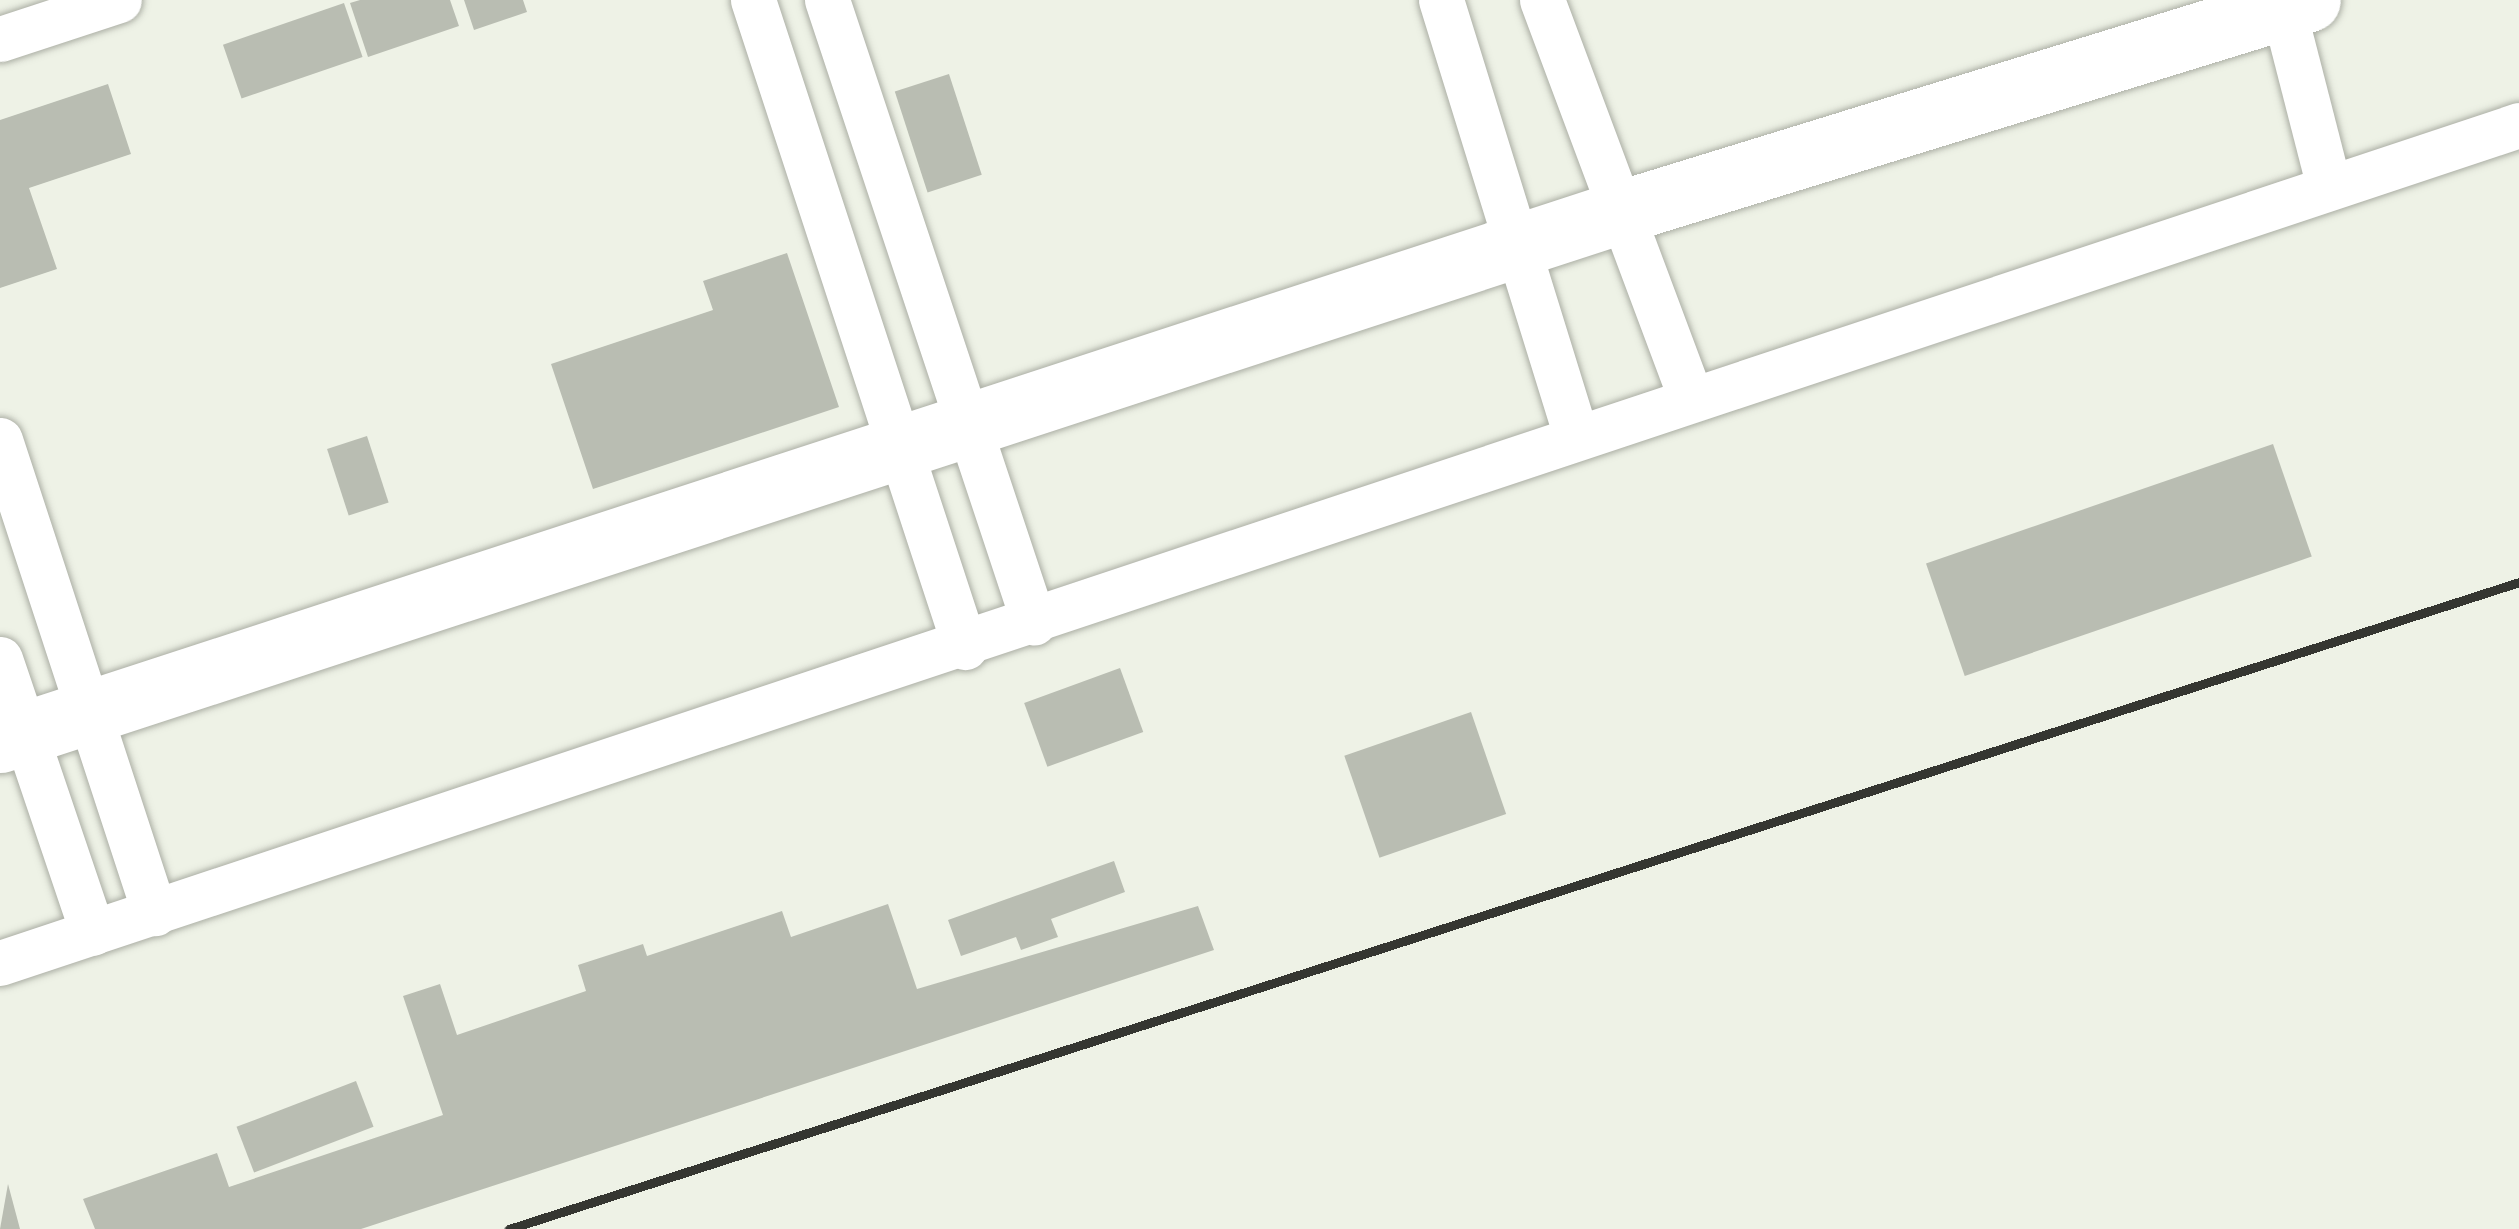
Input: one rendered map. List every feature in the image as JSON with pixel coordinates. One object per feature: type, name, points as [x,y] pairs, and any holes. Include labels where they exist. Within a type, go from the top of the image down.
[{"type":"street","points":[[0,39],[119,0]]},
{"type":"street","points":[[753,0],[965,647]]},
{"type":"street","points":[[827,0],[1034,623]]},
{"type":"street","points":[[1442,0],[1575,434]]},
{"type":"street","points":[[1542,0],[1614,214],[1690,395]]},
{"type":"street","points":[[13,737],[1614,214],[2291,3],[2329,187]]},
{"type":"street","points":[[0,963],[965,647],[1690,395],[2519,125]]},
{"type":"street","points":[[0,440],[155,913]]},
{"type":"street","points":[[0,659],[13,737],[93,933]]},
{"type":"building","points":[[450,0],[459,26],[368,57],[350,3]]},
{"type":"building","points":[[464,0],[523,0],[527,12],[474,30]]},
{"type":"building","points":[[344,3],[363,57],[242,99],[223,45]]},
{"type":"building","points":[[949,74],[982,175],[928,192],[895,92]]},
{"type":"building","points":[[108,84],[131,154],[29,188],[57,269],[0,288],[0,120]]},
{"type":"building","points":[[787,253],[839,407],[593,489],[551,364],[713,310],[703,281]]},
{"type":"building","points":[[367,436],[389,503],[349,516],[327,449]]},
{"type":"building","points":[[2273,444],[2312,557],[1965,676],[1926,563]]},
{"type":"building","points":[[1120,668],[1143,732],[1047,767],[1024,703]]},
{"type":"building","points":[[1471,712],[1506,814],[1379,858],[1344,756]]},
{"type":"building","points":[[1114,861],[1125,892],[1051,919],[1058,937],[1021,950],[1016,937],[961,956],[948,920]]},
{"type":"building","points":[[888,904],[917,989],[1198,906],[1214,950],[361,1229],[95,1229],[83,1199],[217,1153],[229,1187],[443,1115],[403,996],[440,984],[457,1035],[586,991],[578,965],[643,944],[647,956],[782,911],[791,937]]},
{"type":"building","points":[[356,1081],[374,1127],[254,1173],[237,1127]]},
{"type":"building","points":[[8,1184],[20,1229],[0,1229]]},
{"type":"railway","points":[[509,1229],[2519,582]]}]
